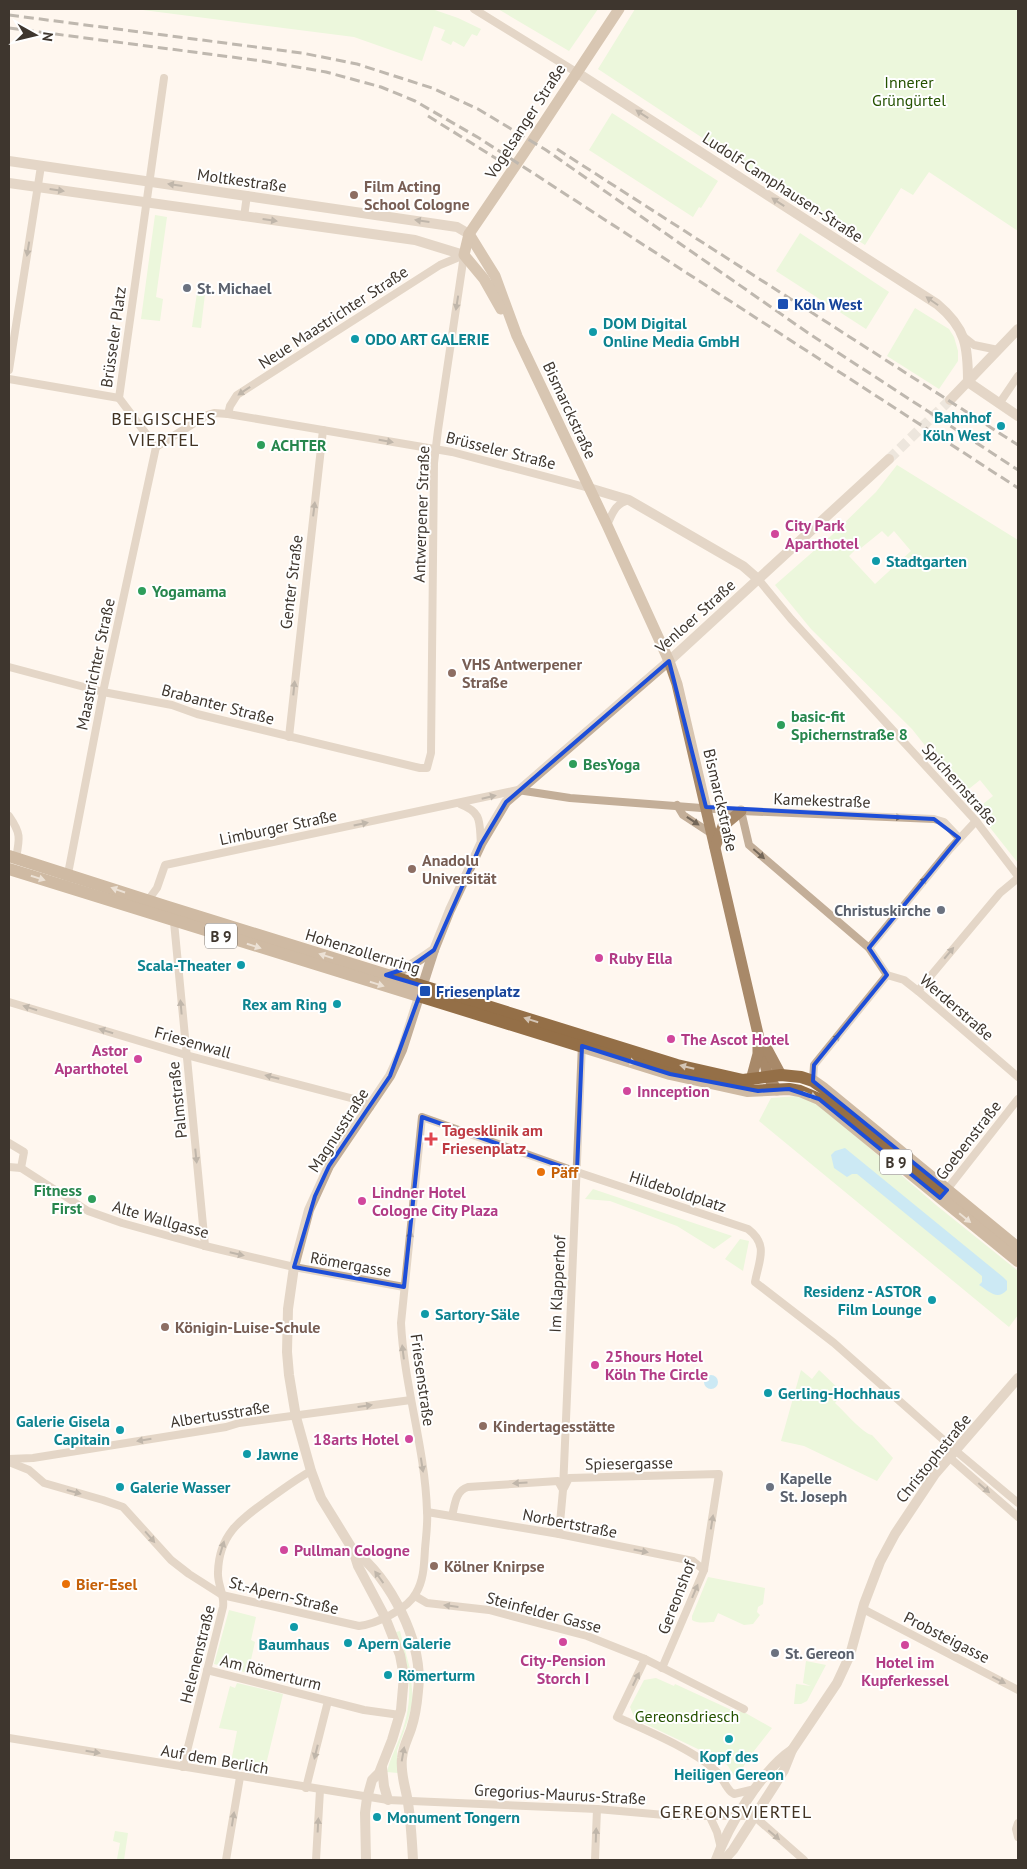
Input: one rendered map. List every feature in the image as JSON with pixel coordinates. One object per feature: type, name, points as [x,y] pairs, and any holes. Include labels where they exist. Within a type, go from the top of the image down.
[{"type":"main road","name":"Vogelsanger Straße","points":[[464,255],[469,234],[619,9]]},
{"type":"main road","name":"Bismarckstraße","points":[[469,234],[495,276],[517,336]]},
{"type":"main road","name":"Bismarckstraße","points":[[464,255],[484,279],[517,336],[669,661],[677,684],[757,1030]]},
{"type":"main road","points":[[715,847],[723,826],[741,811]]},
{"type":"main road","name":"Hohenzollernring","points":[[12,857],[68,873],[386,975],[421,991]]},
{"type":"main road","name":"Hohenzollernring","points":[[9,870],[174,922],[421,991],[582,1041],[670,1074],[740,1090],[763,1092],[777,1090]]},
{"type":"main road","points":[[757,1030],[774,1076],[777,1090]]},
{"type":"main road","points":[[751,1080],[758,1054],[757,1030]]},
{"type":"main road","name":"Hohenzollernring","points":[[582,1041],[742,1080],[774,1076]]},
{"type":"main road","name":"B 9","points":[[774,1076],[801,1077],[813,1081],[1018,1261]]},
{"type":"main road","name":"B 9","points":[[777,1090],[800,1091],[819,1099],[943,1194],[1018,1248]]},
{"type":"street","points":[[474,9],[576,72]]},
{"type":"street","name":"Ludolf-Camphausen-Straße","points":[[576,72],[930,299],[951,316],[964,337],[968,361],[968,382]]},
{"type":"street","name":"Brüsseler Platz","points":[[156,447],[119,398],[164,78]]},
{"type":"street","name":"Moltkestraße","points":[[9,161],[457,227],[469,234]]},
{"type":"street","points":[[9,370],[41,166]]},
{"type":"street","points":[[9,183],[414,240],[464,255]]},
{"type":"street","points":[[244,217],[247,195]]},
{"type":"street","name":"Neue Maastrichter Straße","points":[[228,414],[230,406],[237,395],[440,265],[464,255]]},
{"type":"street","name":"Antwerpener Straße","points":[[420,768],[424,769],[428,766],[431,753],[434,463],[464,255]]},
{"type":"street","points":[[950,400],[1018,328]]},
{"type":"street","points":[[964,337],[974,345],[998,350]]},
{"type":"street","points":[[999,404],[1018,376]]},
{"type":"street","points":[[9,379],[119,398]]},
{"type":"street","points":[[968,382],[1018,416]]},
{"type":"street","name":"Brüsseler Straße","points":[[156,447],[214,413],[436,449],[629,500],[743,566],[758,579]]},
{"type":"street","name":"Genter Straße","points":[[289,737],[323,430]]},
{"type":"street","name":"Maastrichter Straße","points":[[66,887],[74,835],[103,692],[156,447]]},
{"type":"street","name":"Venloer Straße","points":[[518,790],[669,661],[889,460]]},
{"type":"street","points":[[607,525],[614,508],[621,502],[629,500]]},
{"type":"street","name":"Spichernstraße","points":[[758,579],[791,619],[976,821],[1018,877]]},
{"type":"street","name":"Brabanter Straße","points":[[9,667],[103,692],[172,705],[197,714],[420,768]]},
{"type":"street","points":[[421,991],[434,950],[450,910],[481,844],[501,809],[518,790]]},
{"type":"street","name":"Limburger Straße","points":[[149,900],[158,887],[165,865],[460,804],[518,790]]},
{"type":"street","name":"Kamekestraße","points":[[518,790],[570,798],[741,811],[934,819],[944,822],[959,838]]},
{"type":"street","points":[[460,804],[474,810],[477,815],[481,844]]},
{"type":"street","points":[[677,805],[683,815],[712,834]]},
{"type":"street","points":[[741,811],[749,845],[869,948],[887,975],[814,1065],[813,1081]]},
{"type":"street","points":[[9,816],[18,829],[20,840],[12,857]]},
{"type":"street","points":[[869,948],[959,838],[976,821]]},
{"type":"street","points":[[918,991],[1000,893],[1018,877]]},
{"type":"street","points":[[124,905],[144,904],[149,900]]},
{"type":"street","name":"Palmstraße","points":[[174,922],[205,1246]]},
{"type":"street","points":[[386,975],[400,972],[410,967],[434,950]]},
{"type":"street","name":"Werderstraße","points":[[887,975],[904,980],[1018,1077]]},
{"type":"street","name":"Magnusstraße","points":[[414,1860],[408,1802],[403,1782],[402,1758],[414,1716],[419,1689],[415,1647],[400,1609],[366,1560],[354,1550],[321,1498],[311,1471],[296,1417],[287,1352],[288,1309],[294,1268],[309,1210],[333,1160],[390,1076],[402,1050],[421,991]]},
{"type":"street","name":"Friesenwall","points":[[9,1002],[186,1055],[345,1096],[362,1101],[370,1107]]},
{"type":"street","name":"Im Klapperhof","points":[[559,1534],[563,1490],[582,1041]]},
{"type":"street","name":"Goebenstraße","points":[[943,1194],[1018,1099]]},
{"type":"street","name":"Friesenstraße","points":[[415,1596],[422,1578],[427,1512],[422,1466],[403,1351],[401,1323],[422,1117],[577,1172]]},
{"type":"street","points":[[9,1143],[24,1152],[21,1168],[9,1167]]},
{"type":"street","name":"Alte Wallgasse","points":[[21,1168],[88,1211],[104,1217],[205,1246],[294,1268]]},
{"type":"street","name":"Hildeboldplatz","points":[[577,1172],[748,1229],[759,1239],[762,1246],[755,1282],[834,1343],[953,1455]]},
{"type":"street","name":"Römergasse","points":[[294,1268],[404,1287]]},
{"type":"street","name":"Christophstraße","points":[[792,1750],[837,1683],[850,1655],[863,1609],[880,1562],[894,1534],[931,1480],[1018,1378]]},
{"type":"street","name":"Albertusstraße","points":[[9,1461],[239,1424],[411,1400]]},
{"type":"street","points":[[953,1455],[1018,1503]]},
{"type":"street","points":[[953,1455],[1018,1517]]},
{"type":"street","points":[[33,1458],[34,1476]]},
{"type":"street","name":"St.-Apern-Straße","points":[[9,1461],[29,1470],[44,1483],[123,1507],[171,1560],[222,1596],[359,1626],[367,1625],[385,1617]]},
{"type":"street","name":"Helenenstraße","points":[[183,1766],[223,1606],[224,1600],[218,1574],[221,1550],[226,1537],[243,1518],[311,1471]]},
{"type":"street","name":"Spiesergasse","points":[[563,1490],[569,1478],[719,1474]]},
{"type":"street","name":"Gereonshof","points":[[662,1668],[704,1570],[719,1474]]},
{"type":"street","points":[[452,1516],[458,1494],[462,1488],[558,1481],[563,1490]]},
{"type":"street","name":"Norbertstraße","points":[[427,1512],[559,1534],[693,1561],[704,1570]]},
{"type":"street","name":"Magnusstraße","points":[[354,1550],[358,1566],[385,1617],[402,1665],[404,1686],[400,1715],[382,1766],[379,1773],[372,1780],[367,1798],[365,1813],[366,1860]]},
{"type":"street","points":[[385,1617],[407,1605],[415,1596]]},
{"type":"street","name":"Steinfelder Gasse","points":[[415,1596],[427,1603],[489,1610],[587,1636],[662,1668]]},
{"type":"street","name":"Probsteigasse","points":[[863,1609],[1018,1690]]},
{"type":"street","points":[[645,1660],[617,1717],[672,1743],[710,1766],[734,1794],[755,1790]]},
{"type":"street","points":[[662,1668],[744,1709]]},
{"type":"street","name":"Am Römerturm","points":[[207,1670],[364,1710],[400,1715]]},
{"type":"street","name":"Am Römerturm","points":[[306,1788],[328,1701]]},
{"type":"street","name":"Auf dem Berlich","points":[[9,1738],[388,1800]]},
{"type":"street","points":[[716,1860],[736,1816],[779,1759],[792,1750]]},
{"type":"street","points":[[724,1860],[733,1851],[784,1770],[792,1750]]},
{"type":"street","points":[[382,1766],[384,1786],[388,1800]]},
{"type":"street","points":[[226,1860],[240,1777]]},
{"type":"street","points":[[316,1860],[320,1790]]},
{"type":"street","name":"Gregorius-Maurus-Straße","points":[[388,1800],[597,1809],[676,1816],[754,1816]]},
{"type":"street","points":[[595,1860],[597,1809]]},
{"type":"street","points":[[754,1816],[804,1860]]},
{"type":"street","points":[[710,1817],[717,1832],[721,1848]]},
{"type":"street","points":[[1018,1823],[1016,1829],[1018,1837]]},
{"type":"highlighted area","points":[[669,661],[706,807],[934,819],[959,838],[869,948],[887,975],[814,1065],[813,1081],[947,1190],[940,1198],[819,1099],[789,1089],[758,1091],[670,1074],[582,1046],[577,1172],[422,1117],[404,1287],[294,1267],[315,1196],[329,1166],[390,1076],[423,986],[386,975],[410,967],[434,950],[481,844],[506,802]]},
{"type":"green space","points":[[135,9],[432,9],[481,29],[477,36],[472,34],[464,47],[453,41],[451,45],[441,40],[445,30],[434,26],[422,61],[354,37]]},
{"type":"green space","points":[[498,9],[598,9],[569,51]]},
{"type":"green space","name":"Innerer Grüngürtel","points":[[635,9],[1018,9],[1018,231],[929,172],[913,195],[901,188],[865,245],[598,69]]},
{"type":"green space","points":[[612,113],[718,181],[693,217],[589,150]]},
{"type":"green space","points":[[155,215],[167,217],[156,297],[163,299],[160,321],[141,319]]},
{"type":"green space","points":[[800,233],[889,292],[866,329],[776,271]]},
{"type":"green space","points":[[197,293],[205,294],[201,328],[192,327]]},
{"type":"green space","points":[[915,308],[949,329],[954,337],[958,351],[958,361],[939,389],[887,356]]},
{"type":"green space","name":"Stadtgarten","points":[[897,465],[1018,540],[1018,863],[912,729],[811,629],[775,585],[832,535],[876,492]],"holes":[[[882,531],[888,537],[894,531],[911,551],[875,584],[849,556],[859,546],[861,548]],[[980,780],[993,796],[978,808],[965,792]]]},
{"type":"green space","points":[[798,1096],[807,1098],[830,1114],[936,1205],[1018,1271],[1018,1315],[1009,1327],[759,1121],[771,1098]]},
{"type":"green space","points":[[593,1189],[732,1236],[714,1249],[677,1226],[610,1201],[585,1199]]},
{"type":"green space","points":[[740,1239],[749,1241],[743,1271],[725,1259]]},
{"type":"green space","points":[[801,1370],[812,1379],[819,1370],[843,1393],[835,1403],[858,1426],[872,1435],[893,1458],[877,1481],[804,1446],[781,1441]]},
{"type":"green space","points":[[708,1577],[765,1588],[763,1604],[758,1607],[757,1612],[760,1615],[753,1624],[744,1625],[718,1613],[714,1622],[692,1620]]},
{"type":"green space","points":[[229,1610],[256,1617],[251,1640],[255,1642],[248,1673],[214,1664]]},
{"type":"green space","points":[[400,1631],[410,1669],[413,1700],[397,1751],[398,1773],[387,1772],[403,1729],[409,1704],[409,1680],[405,1656],[396,1632]]},
{"type":"green space","points":[[806,1661],[826,1665],[807,1701],[801,1704],[794,1704],[796,1684],[811,1686],[803,1683]]},
{"type":"green space","name":"Gereonsdriesch","points":[[656,1678],[674,1686],[675,1684],[738,1713],[742,1711],[772,1728],[750,1756],[736,1779],[723,1761],[635,1719],[630,1707],[644,1680]]},
{"type":"green space","points":[[237,1683],[283,1694],[264,1773],[230,1767],[237,1731],[219,1728],[230,1686],[235,1688]]},
{"type":"green space","points":[[115,1831],[128,1833],[124,1860],[117,1859],[120,1843],[113,1841]]},
{"type":"water","points":[[845,1148],[1003,1277],[1007,1281],[1007,1290],[1000,1295],[996,1295],[979,1285],[982,1282],[982,1276],[857,1174],[847,1177],[834,1168],[831,1155],[835,1151]]},
{"type":"water","points":[[708,1375],[714,1375],[718,1382],[714,1389],[708,1389],[704,1385],[704,1379]]},
{"type":"tunnel","points":[[889,459],[950,400]]},
{"type":"railway","points":[[9,15],[302,53],[357,64],[432,88],[478,109],[546,150],[811,335],[1018,470]]},
{"type":"railway","points":[[9,28],[262,61],[326,72],[381,87],[415,101],[479,138],[1018,488]]},
{"type":"railway","points":[[428,116],[497,159]]},
{"type":"railway","points":[[557,149],[1018,445]]},
{"type":"place","name":"Film Acting School Cologne","points":[[354,195]]},
{"type":"place","name":"St. Michael","points":[[187,288]]},
{"type":"place","name":"Köln West","points":[[783,304]]},
{"type":"place","name":"DOM Digital Online Media GmbH","points":[[593,332]]},
{"type":"place","name":"ODO ART GALERIE","points":[[355,339]]},
{"type":"place","name":"Bahnhof Köln West","points":[[1001,426]]},
{"type":"place","name":"ACHTER","points":[[261,445]]},
{"type":"place","name":"City Park Aparthotel","points":[[775,534]]},
{"type":"place","name":"Stadtgarten","points":[[876,561]]},
{"type":"place","name":"Yogamama","points":[[142,591]]},
{"type":"place","name":"VHS Antwerpener Straße","points":[[452,673]]},
{"type":"place","name":"basic-fit Spichernstraße 8","points":[[781,725]]},
{"type":"place","name":"BesYoga","points":[[573,764]]},
{"type":"place","name":"Anadolu Universität","points":[[412,869]]},
{"type":"place","name":"Christuskirche","points":[[941,910]]},
{"type":"place","name":"Ruby Ella","points":[[599,958]]},
{"type":"place","name":"Scala-Theater","points":[[241,965]]},
{"type":"place","name":"Friesenplatz","points":[[425,991]]},
{"type":"place","name":"Rex am Ring","points":[[337,1004]]},
{"type":"place","name":"The Ascot Hotel","points":[[671,1039]]},
{"type":"place","name":"Astor Aparthotel","points":[[138,1059]]},
{"type":"place","name":"Innception","points":[[627,1091]]},
{"type":"place","name":"Tagesklinik am Friesenplatz","points":[[431,1139]]},
{"type":"place","name":"Päff","points":[[541,1172]]},
{"type":"place","name":"Fitness First","points":[[92,1199]]},
{"type":"place","name":"Lindner Hotel Cologne City Plaza","points":[[362,1201]]},
{"type":"place","name":"Residenz - ASTOR Film Lounge","points":[[932,1300]]},
{"type":"place","name":"Sartory-Säle","points":[[425,1314]]},
{"type":"place","name":"Königin-Luise-Schule","points":[[165,1327]]},
{"type":"place","name":"25hours Hotel Köln The Circle","points":[[595,1365]]},
{"type":"place","name":"Gerling-Hochhaus","points":[[768,1393]]},
{"type":"place","name":"Kindertagesstätte","points":[[483,1426]]},
{"type":"place","name":"Galerie Gisela Capitain","points":[[120,1430]]},
{"type":"place","name":"18arts Hotel","points":[[409,1439]]},
{"type":"place","name":"Jawne","points":[[247,1454]]},
{"type":"place","name":"Galerie Wasser","points":[[120,1487]]},
{"type":"place","name":"Kapelle St. Joseph","points":[[770,1487]]},
{"type":"place","name":"Pullman Cologne","points":[[284,1550]]},
{"type":"place","name":"Kölner Knirpse","points":[[434,1566]]},
{"type":"place","name":"Bier-Esel","points":[[66,1584]]},
{"type":"place","name":"Baumhaus","points":[[294,1627]]},
{"type":"place","name":"City-Pension Storch I","points":[[563,1642]]},
{"type":"place","name":"Apern Galerie","points":[[348,1643]]},
{"type":"place","name":"Hotel im Kupferkessel","points":[[905,1645]]},
{"type":"place","name":"St. Gereon","points":[[775,1653]]},
{"type":"place","name":"Römerturm","points":[[388,1675]]},
{"type":"place","name":"Kopf des Heiligen Gereon","points":[[729,1739]]},
{"type":"place","name":"Monument Tongern","points":[[377,1817]]},
{"type":"district","name":"BELGISCHES VIERTEL","points":[[164,428]]},
{"type":"district","name":"GEREONSVIERTEL","points":[[736,1811]]}]
